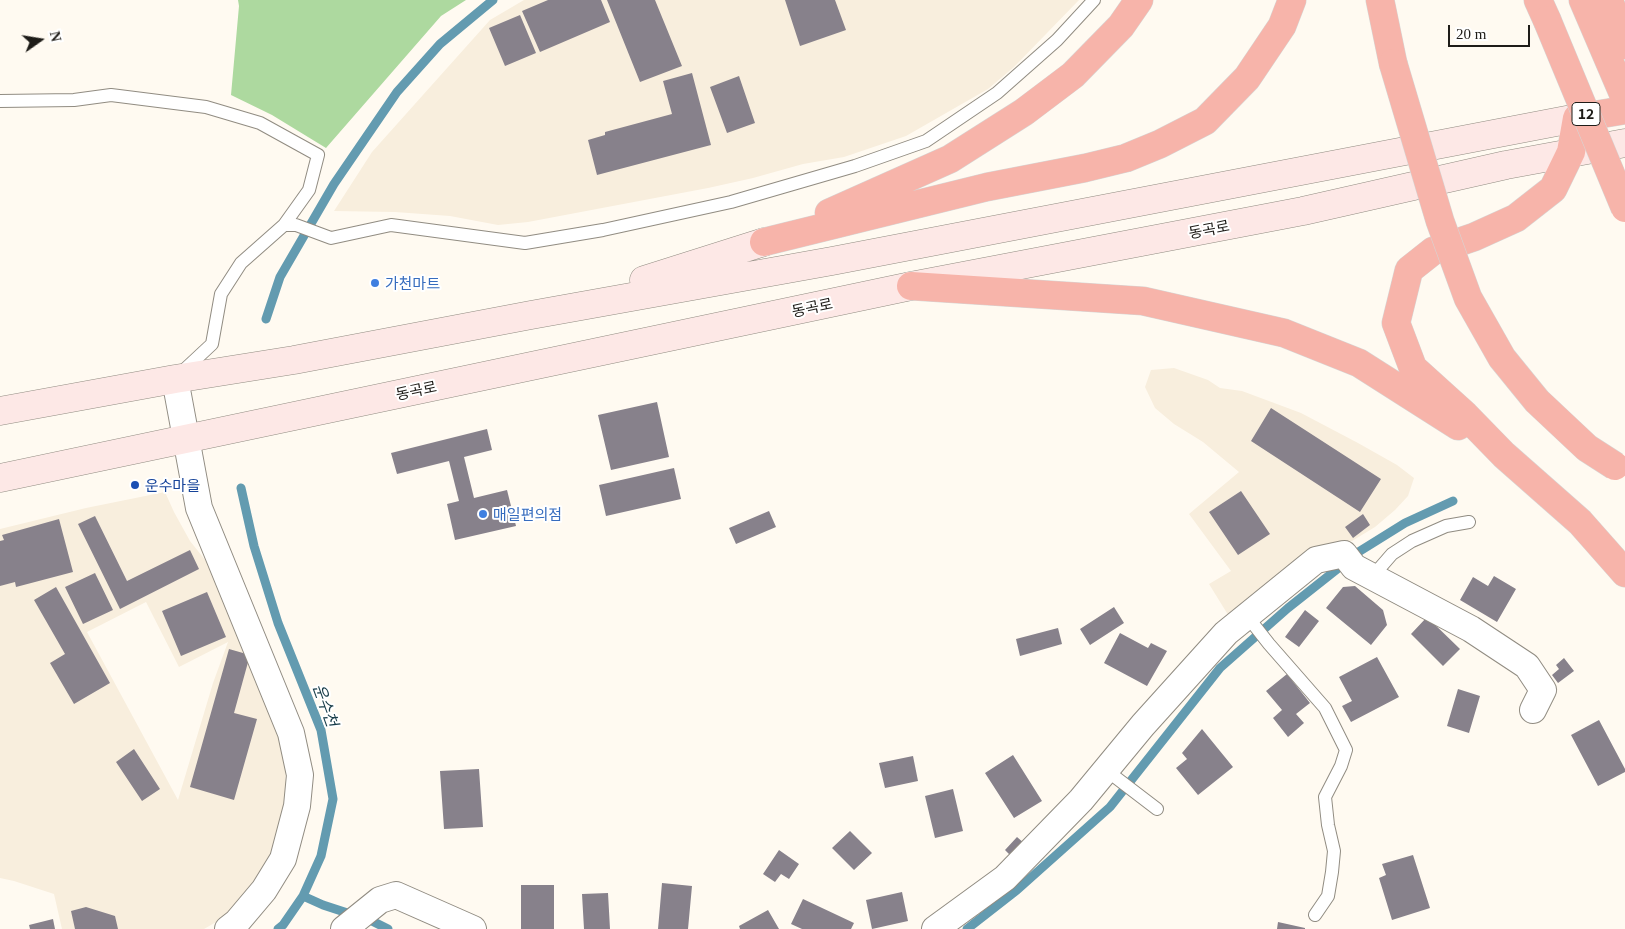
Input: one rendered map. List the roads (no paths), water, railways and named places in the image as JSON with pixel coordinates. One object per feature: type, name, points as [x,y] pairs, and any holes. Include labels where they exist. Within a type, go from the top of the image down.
[{"type":"highway","points":[[764,242],[950,159],[1015,117],[1073,76],[1121,26],[1139,0]]},
{"type":"highway","points":[[764,242],[987,186],[1126,158],[1160,144],[1205,121],[1247,78],[1282,26],[1292,0]]},
{"type":"highway","points":[[1380,0],[1393,62],[1440,221],[1468,298],[1502,358],[1537,401],[1587,448],[1620,468]]},
{"type":"highway","points":[[1592,2],[1625,45]]},
{"type":"highway","points":[[1592,2],[1625,98]]},
{"type":"highway","name":"12","points":[[1543,10],[1625,208]]},
{"type":"highway","points":[[1625,110],[1577,118],[1571,152],[1553,189],[1516,218],[1474,237],[1433,251],[1409,270],[1396,323],[1413,368],[1465,415],[1504,455],[1580,522],[1625,573]]},
{"type":"highway","points":[[911,286],[1143,302],[1284,333],[1359,363],[1504,455]]},
{"type":"main road","points":[[0,411],[174,379],[294,360],[842,259],[1577,118]]},
{"type":"main road","name":"동곡로","points":[[0,478],[911,286],[1303,211],[1506,165],[1625,143]]},
{"type":"main road","points":[[531,315],[764,242]]},
{"type":"street","points":[[174,379],[187,438],[199,508],[291,733],[300,775],[297,806],[283,859],[264,890],[236,927]]},
{"type":"street","points":[[935,929],[1004,878],[1081,800],[1112,774],[1143,725],[1220,640],[1250,620],[1316,560],[1357,566],[1470,629],[1527,666],[1543,690],[1533,710]]},
{"type":"street","points":[[346,928],[380,900],[396,896],[473,929]]},
{"type":"lane","points":[[290,225],[331,238],[390,226],[440,231],[525,244],[603,230],[731,202],[855,166],[926,141],[997,94],[1057,40],[1094,0]]},
{"type":"lane","points":[[0,101],[74,100],[111,94],[206,107],[260,123],[318,155],[309,190],[290,225],[241,263],[221,294],[212,344],[174,379]]},
{"type":"lane","points":[[1357,566],[1392,554],[1412,540],[1446,526],[1469,522]]},
{"type":"lane","points":[[1250,620],[1324,708],[1346,750],[1341,766],[1325,797],[1328,825],[1334,850],[1333,865],[1328,896],[1315,916]]},
{"type":"lane","points":[[1112,774],[1157,809]]},
{"type":"waterway","points":[[266,319],[280,277],[334,184],[397,92],[440,44],[493,0]]},
{"type":"waterway","name":"운수천","points":[[241,488],[254,546],[278,623],[321,730],[333,799],[321,856],[303,896],[283,925],[278,929]]},
{"type":"waterway","points":[[967,929],[1017,890],[1110,807],[1220,668],[1288,608],[1360,551],[1405,523],[1453,501]]},
{"type":"waterway","points":[[303,896],[323,905],[372,921],[388,929]]},
{"type":"place","name":"가천마트","points":[[375,283]]},
{"type":"place","name":"운수마을","points":[[135,485]]},
{"type":"place","name":"매일편의점","points":[[483,514]]}]
